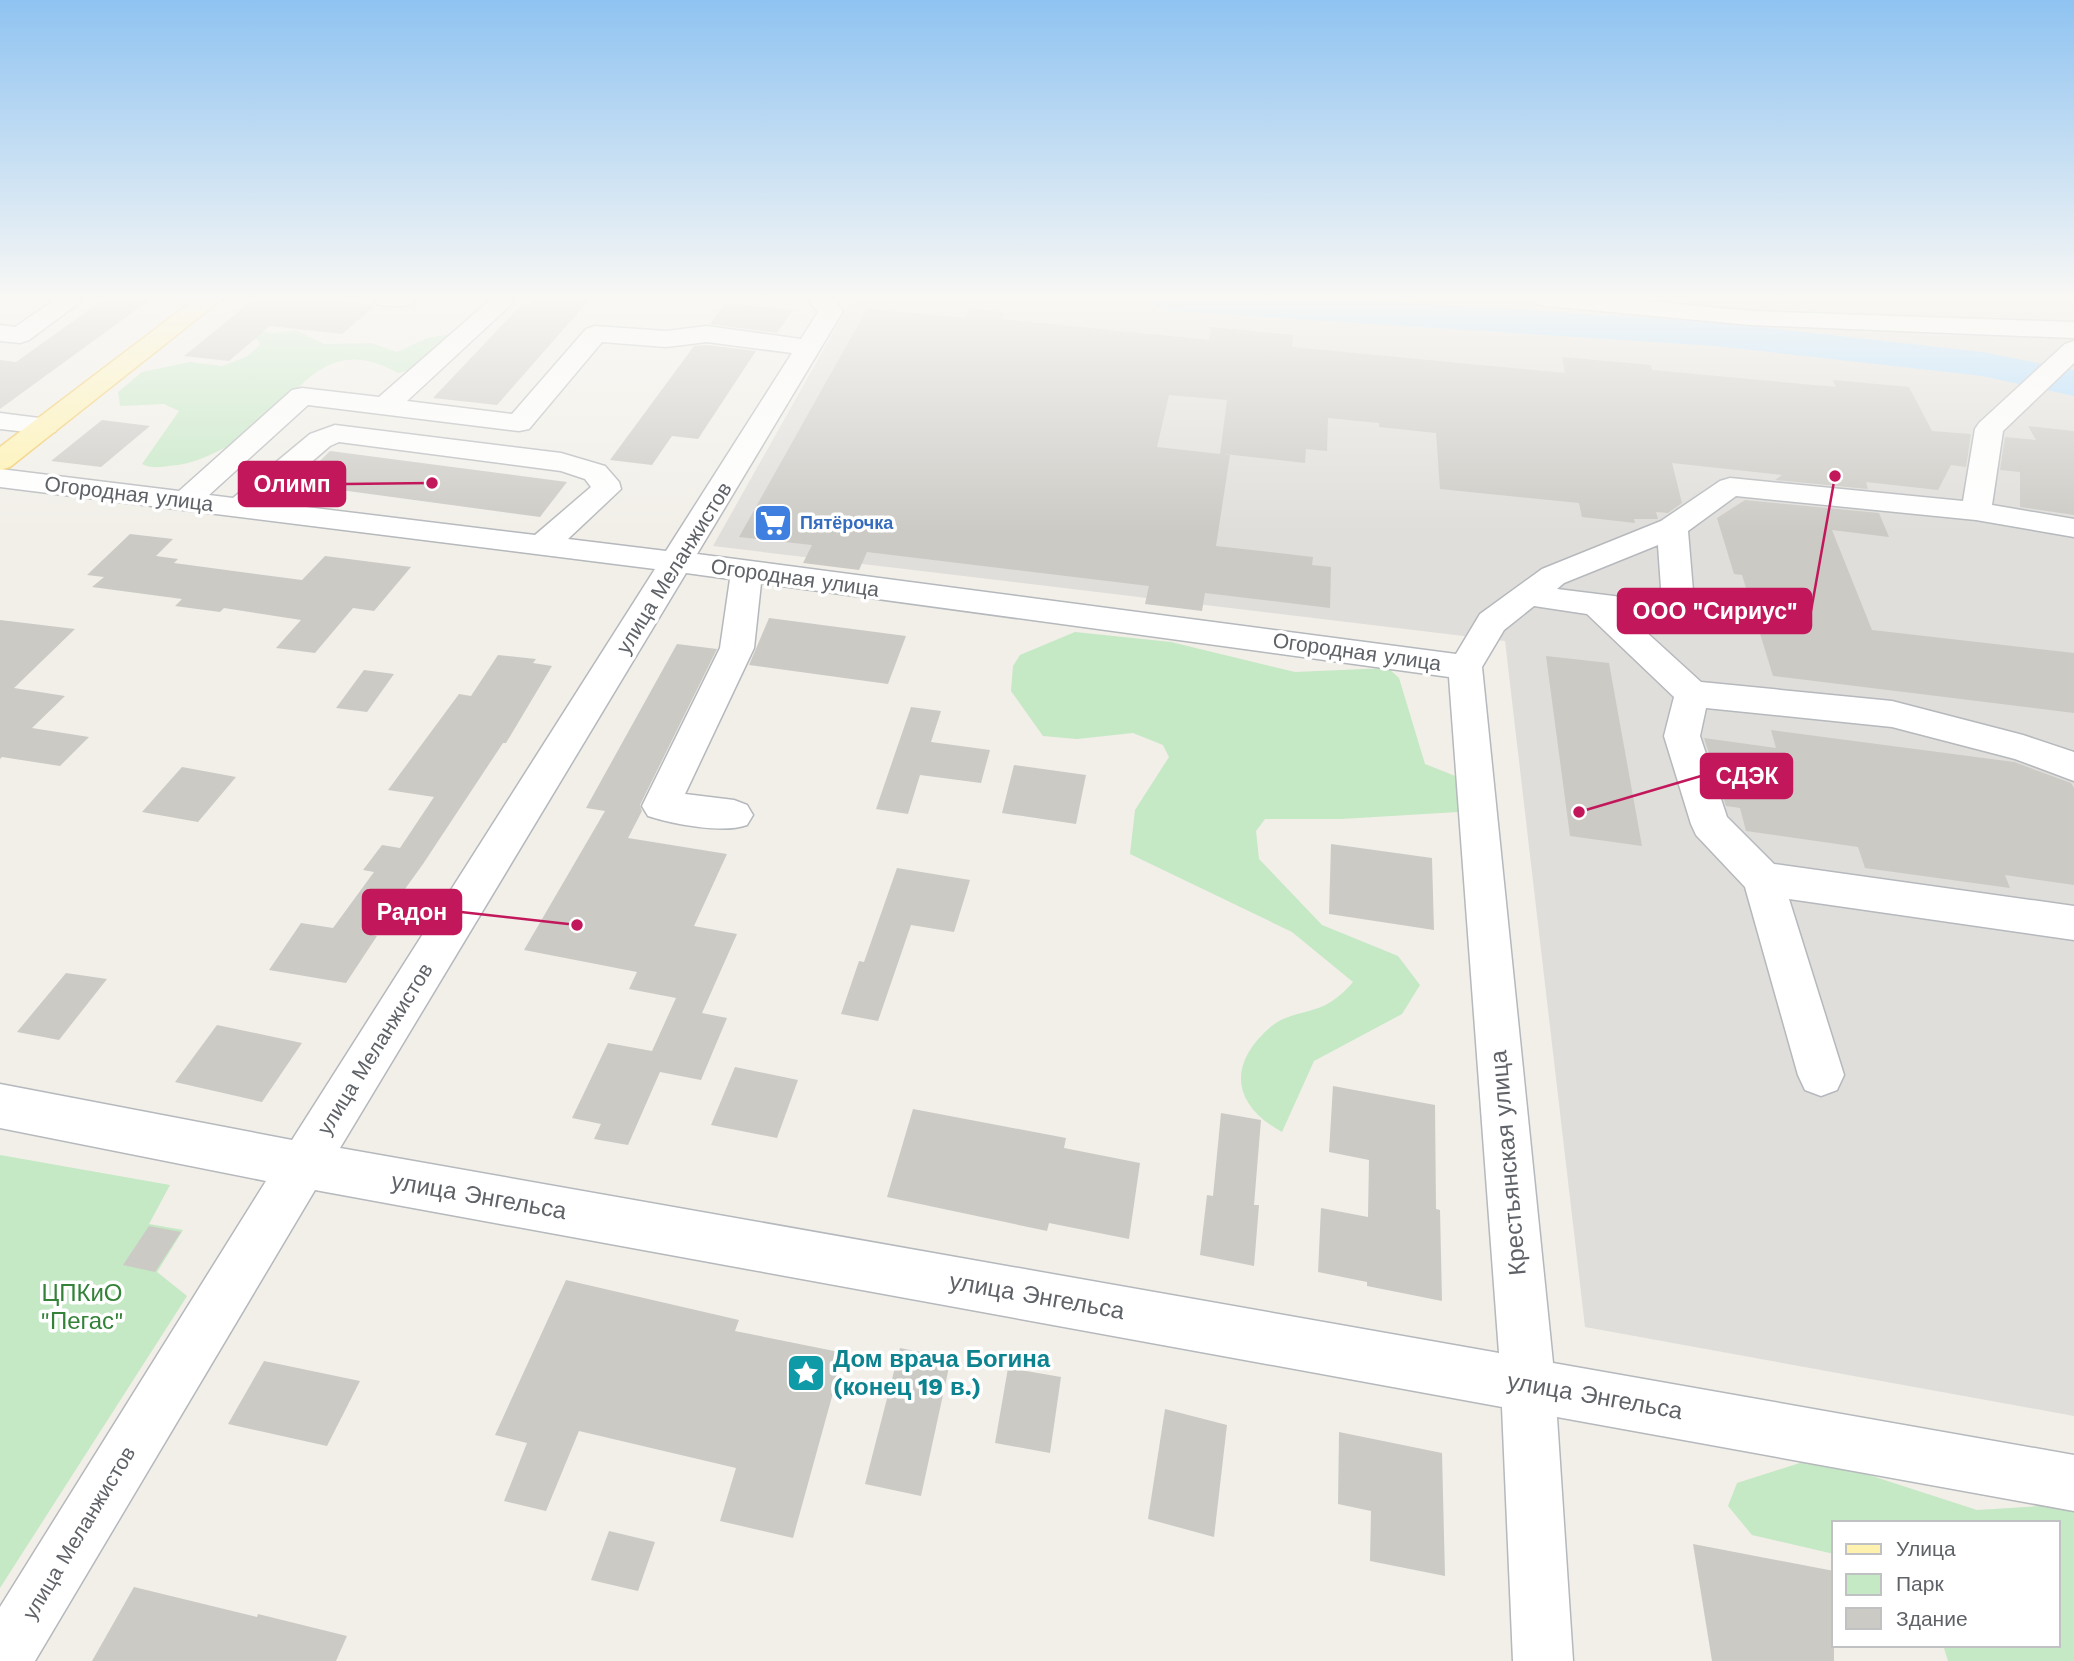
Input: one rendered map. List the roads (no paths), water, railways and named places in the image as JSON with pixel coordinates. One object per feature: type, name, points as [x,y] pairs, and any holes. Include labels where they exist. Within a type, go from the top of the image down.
[{"type":"main road","points":[[0,461],[109,377]]},
{"type":"street","points":[[386,406],[419,377]]},
{"type":"street","points":[[185,501],[302,396],[519,423],[559,377]]},
{"type":"street","name":"улица Меланжистов","points":[[1,1661],[303,1165],[792,377]]},
{"type":"street","points":[[1976,511],[1989,429],[2045,377]]},
{"type":"street","points":[[0,421],[45,426]]},
{"type":"street","points":[[239,508],[320,440],[335,433],[561,462],[596,472],[603,477],[606,489],[542,545]]},
{"type":"street","name":"Огородная улица","points":[[0,478],[678,562],[1465,667]]},
{"type":"street","points":[[1465,667],[1492,622],[1553,576],[1672,528],[1730,487],[1976,511],[2074,528]]},
{"type":"street","points":[[1539,597],[1679,615],[1672,528]]},
{"type":"street","points":[[734,815],[661,806],[737,648],[747,571]]},
{"type":"street","points":[[1596,604],[1692,694],[1892,714],[2023,748],[2074,767]]},
{"type":"street","name":"Крестьянская улица","points":[[1465,667],[1528,1383],[1543,1661]]},
{"type":"street","points":[[1692,694],[1682,736],[1710,824],[1763,879],[1821,1075]]},
{"type":"street","points":[[1763,879],[2074,923]]},
{"type":"street","name":"улица Энгельса","points":[[0,1106],[303,1165],[2074,1483]]},
{"type":"waterway","points":[[2043,377],[2074,383]]},
{"type":"place","name":"ООО \"Сириус\"","points":[[1835,476]]},
{"type":"place","name":"Олимп","points":[[432,483]]},
{"type":"place","name":"Пятёрочка","points":[[773,523]]},
{"type":"place","name":"СДЭК","points":[[1579,812]]},
{"type":"place","name":"Радон","points":[[577,925]]},
{"type":"place","name":"Дом врача Богина (конец 19 в.)","points":[[806,1373]]},
{"type":"park label","name":"ЦПКиО \"Пегас\"","points":[[82,1307]]}]
